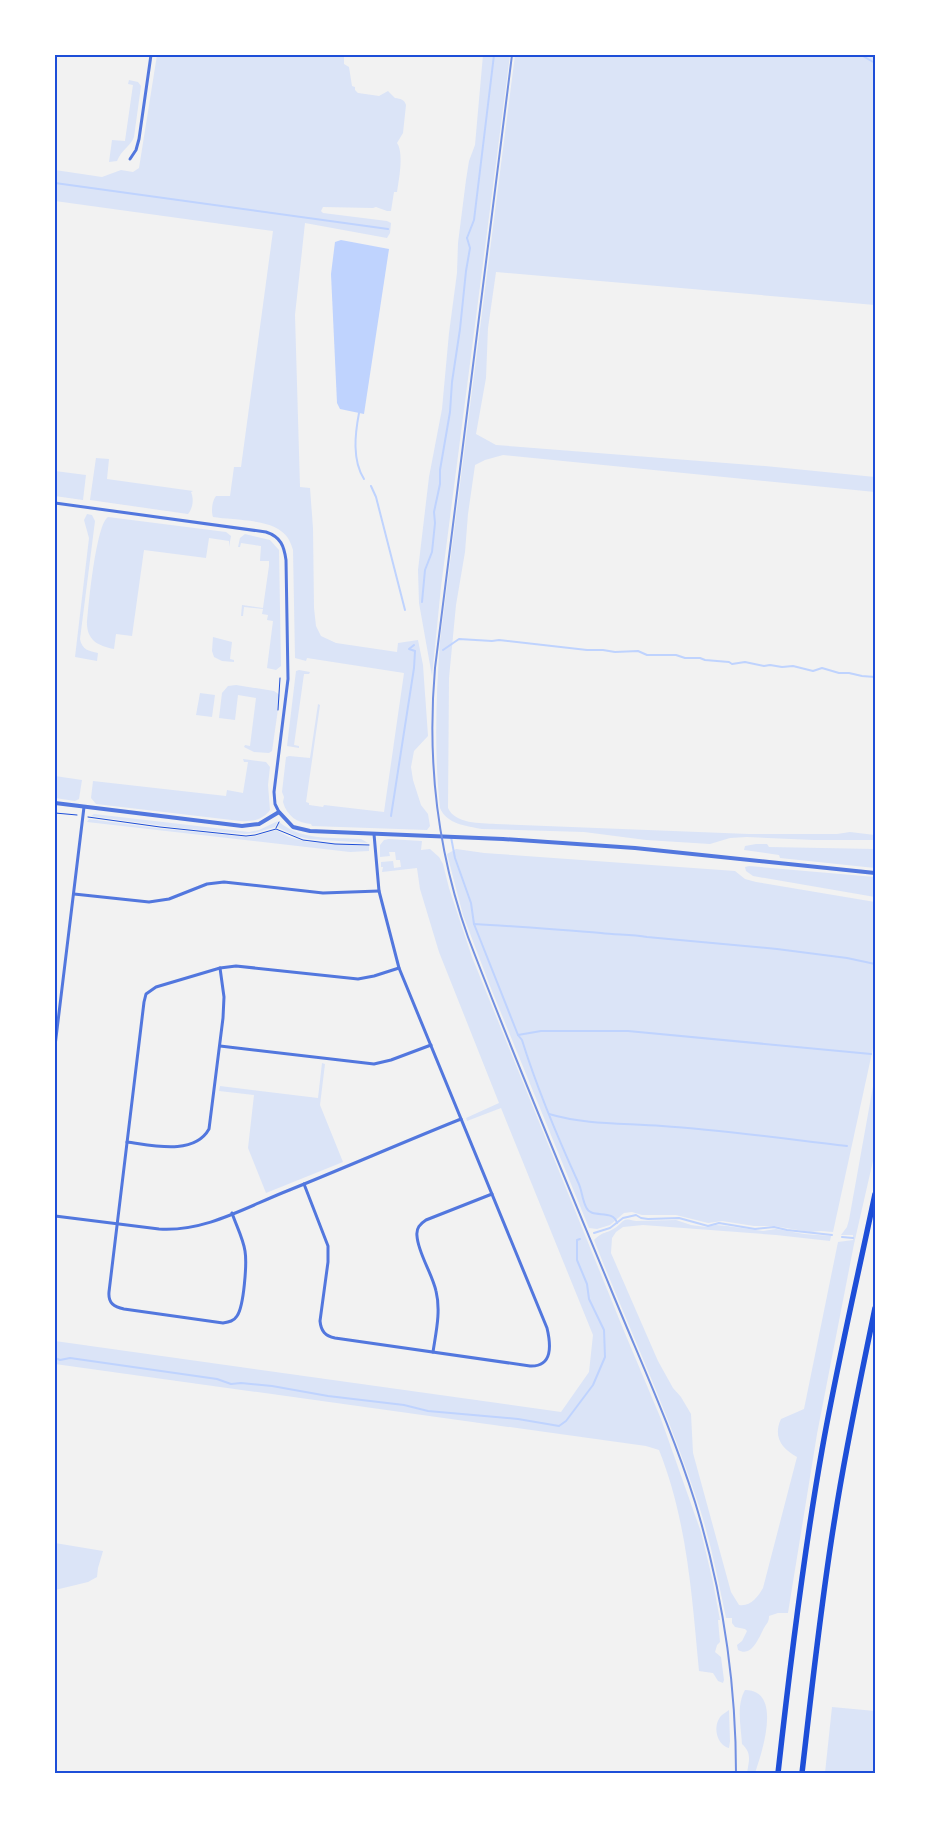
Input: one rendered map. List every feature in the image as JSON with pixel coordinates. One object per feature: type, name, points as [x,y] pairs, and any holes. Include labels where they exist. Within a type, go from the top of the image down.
[{"type":"highway","points":[[778,1773],[800,1588],[818,1473],[875,1194]]},
{"type":"highway","points":[[802,1773],[835,1514],[875,1308]]},
{"type":"street","points":[[130,159],[136,150],[139,139],[151,55]]},
{"type":"street","points":[[55,503],[266,532],[273,534],[280,540],[284,548],[286,560],[288,664],[274,792],[275,804],[289,824],[303,830],[503,839],[635,848],[875,873]]},
{"type":"street","points":[[55,803],[242,826],[259,824],[279,812]]},
{"type":"street","points":[[55,1046],[84,807]]},
{"type":"street","points":[[304,1184],[328,1246],[328,1262],[320,1321],[324,1333],[335,1338],[530,1366],[540,1365],[548,1357],[550,1344],[547,1328],[399,968],[379,891],[374,834]]},
{"type":"street","points":[[74,894],[149,902],[169,899],[207,884],[224,882],[324,893],[379,891]]},
{"type":"street","points":[[232,1214],[244,1245],[246,1263],[239,1312],[235,1319],[226,1323],[124,1309],[114,1306],[109,1300],[108,1292],[146,994],[156,988],[220,968],[240,966],[358,979],[399,968]]},
{"type":"street","points":[[127,1142],[175,1147],[198,1139],[205,1135],[209,1129],[220,1046],[224,997],[220,968]]},
{"type":"street","points":[[220,1046],[374,1064],[394,1059],[430,1044]]},
{"type":"street","points":[[55,1216],[175,1230],[200,1226],[461,1119]]},
{"type":"street","points":[[434,1352],[438,1318],[437,1295],[418,1241],[417,1230],[426,1220],[492,1194]]},
{"type":"path","points":[[278,710],[280,678]]},
{"type":"path","points":[[55,813],[77,815]]},
{"type":"path","points":[[89,817],[246,836],[276,829],[303,840],[335,844],[368,845]]},
{"type":"path","points":[[276,829],[279,822]]},
{"type":"shaded area","points":[[157,55],[344,55],[344,64],[349,67],[352,86],[355,87],[358,93],[379,96],[388,91],[395,98],[403,100],[406,105],[403,133],[397,143],[400,153],[400,166],[397,192],[394,192],[391,211],[376,207],[323,207],[321,211],[323,213],[387,221],[391,223],[390,233],[387,238],[305,223],[295,315],[300,487],[310,488],[316,626],[321,636],[336,643],[397,652],[398,643],[418,640],[423,665],[428,736],[414,751],[411,767],[421,805],[428,814],[430,826],[427,830],[312,826],[293,818],[283,802],[282,792],[286,757],[310,758],[318,704],[320,705],[306,802],[309,805],[323,807],[324,805],[384,812],[404,673],[307,658],[306,661],[295,658],[293,550],[289,540],[281,531],[267,524],[213,517],[212,506],[216,496],[230,496],[234,467],[241,467],[273,231],[55,201],[55,170],[102,177],[121,170],[133,172],[139,168]]},
{"type":"shaded area","points":[[483,55],[510,55],[441,587],[432,676],[419,603],[418,570],[429,477],[442,409],[457,273],[458,243],[469,161],[475,145]]},
{"type":"shaded area","points":[[515,55],[870,55],[875,58],[875,305],[496,272],[488,328],[486,378],[476,434],[496,445],[765,466],[875,477],[875,492],[503,455],[475,465],[465,552],[456,605],[449,678],[448,808],[456,817],[469,822],[749,834],[837,834],[850,832],[875,835],[875,840],[747,837],[730,838],[710,844],[646,840],[584,832],[482,829],[452,821],[447,818],[440,808],[436,724],[440,641]]},
{"type":"shaded area","points":[[129,80],[138,82],[141,86],[134,137],[117,161],[109,162],[112,140],[125,141],[133,85],[128,84]]},
{"type":"shaded area","points":[[96,458],[109,459],[107,479],[193,491],[191,492],[192,503],[190,512],[188,514],[90,500]]},
{"type":"shaded area","points":[[55,471],[86,475],[83,500],[55,496]]},
{"type":"shaded area","points":[[87,514],[92,515],[95,521],[80,639],[84,648],[98,653],[97,661],[75,657],[89,538],[84,520]]},
{"type":"shaded area","points":[[108,517],[226,532],[231,536],[229,547],[229,541],[209,538],[206,558],[144,550],[132,636],[116,634],[114,649],[95,642],[88,631],[87,625],[96,550],[104,523]]},
{"type":"shaded area","points":[[245,534],[270,540],[279,550],[281,666],[276,670],[267,668],[273,621],[267,620],[268,615],[262,614],[263,609],[244,607],[243,616],[241,616],[242,605],[263,608],[269,566],[269,561],[260,561],[261,546],[241,543],[240,547],[238,547],[240,538]]},
{"type":"shaded area","points":[[213,637],[232,642],[230,659],[234,660],[234,662],[222,661],[214,657],[212,651]]},
{"type":"shaded area","points":[[296,671],[310,672],[309,674],[304,674],[294,745],[299,746],[299,748],[287,746]]},
{"type":"shaded area","points":[[236,685],[274,691],[280,695],[272,751],[269,753],[254,752],[244,747],[245,745],[250,746],[256,698],[238,695],[235,720],[219,718],[222,693],[228,686]]},
{"type":"shaded area","points":[[200,693],[215,695],[212,717],[196,715]]},
{"type":"shaded area","points":[[243,759],[266,762],[270,767],[268,785],[270,810],[256,820],[240,821],[96,804],[91,798],[93,781],[226,796],[227,790],[243,793],[248,762],[244,762]]},
{"type":"shaded area","points":[[55,776],[82,780],[79,799],[75,801],[55,798]]},
{"type":"shaded area","points":[[94,814],[249,832],[259,830],[278,821],[275,827],[245,834],[179,828],[91,816]]},
{"type":"shaded area","points":[[89,819],[247,837],[276,830],[289,837],[307,842],[369,846],[369,851],[350,852],[87,822]]},
{"type":"shaded area","points":[[279,822],[288,828],[307,835],[361,839],[368,843],[309,839],[296,836],[277,827]]},
{"type":"shaded area","points":[[384,840],[422,841],[421,850],[430,849],[439,857],[443,864],[472,957],[661,1419],[701,1532],[720,1620],[718,1620],[720,1642],[715,1652],[721,1657],[723,1683],[718,1681],[713,1673],[699,1671],[691,1587],[682,1531],[676,1504],[659,1450],[646,1446],[55,1364],[55,1341],[561,1412],[589,1372],[593,1335],[501,1108],[467,1121],[466,1118],[499,1103],[439,952],[420,889],[417,868],[382,872],[381,862],[393,861],[394,868],[401,867],[400,860],[396,860],[395,852],[389,852],[390,856],[380,857],[380,845]]},
{"type":"shaded area","points":[[767,844],[769,847],[875,849],[875,868],[780,858],[779,855],[744,850],[745,846]]},
{"type":"shaded area","points":[[456,849],[484,853],[735,871],[745,879],[756,882],[875,902],[875,1039],[833,1232],[810,1232],[722,1221],[708,1223],[676,1215],[642,1215],[632,1212],[624,1213],[610,1225],[597,1229],[589,1228],[463,915],[447,854]]},
{"type":"shaded area","points":[[745,867],[875,877],[875,897],[753,876],[746,871]]},
{"type":"shaded area","points":[[322,1063],[325,1064],[320,1105],[343,1162],[266,1193],[248,1148],[254,1095],[219,1091],[220,1086],[318,1098]]},
{"type":"shaded area","points":[[875,1075],[875,1152],[854,1244],[817,1434],[788,1613],[778,1613],[769,1616],[768,1622],[754,1645],[751,1649],[743,1652],[738,1650],[737,1645],[742,1641],[747,1631],[735,1627],[732,1623],[732,1618],[726,1618],[707,1534],[688,1472],[594,1240],[628,1219],[636,1221],[676,1220],[706,1227],[716,1225],[763,1231],[776,1229],[831,1236],[830,1241],[643,1225],[623,1227],[612,1238],[611,1253],[658,1361],[673,1388],[691,1414],[693,1453],[731,1592],[739,1605],[750,1603],[763,1588],[797,1457],[787,1450],[780,1441],[778,1436],[779,1425],[781,1419],[804,1409],[838,1242],[853,1240],[853,1235],[841,1235],[847,1227],[849,1220]]},
{"type":"shaded area","points":[[55,1543],[103,1551],[97,1577],[88,1582],[55,1590]]},
{"type":"shaded area","points":[[745,1690],[757,1693],[764,1700],[767,1711],[765,1738],[755,1773],[747,1773],[749,1754],[742,1744],[740,1709]]},
{"type":"shaded area","points":[[832,1707],[875,1711],[875,1773],[825,1773]]},
{"type":"shaded area","points":[[729,1710],[729,1748],[718,1739],[716,1729],[719,1719]]},
{"type":"water","points":[[341,240],[389,249],[364,414],[340,409],[337,403],[331,274],[335,242]]},
{"type":"waterway","points":[[467,238],[474,220],[494,55]]},
{"type":"waterway","points":[[861,55],[875,63]]},
{"type":"waterway","points":[[55,183],[388,229]]},
{"type":"waterway","points":[[422,602],[425,570],[432,552],[435,523],[434,512],[440,484],[440,470],[450,412],[452,382],[470,248],[467,238]]},
{"type":"waterway","points":[[359,413],[356,429],[356,455],[360,472],[364,479]]},
{"type":"waterway","points":[[371,486],[376,497],[405,610]]},
{"type":"waterway","points":[[443,650],[459,639],[499,640],[587,650],[638,651],[647,655],[676,655],[685,658],[700,658],[732,664],[745,662],[764,666],[793,666],[813,671],[822,668],[839,673],[875,677]]},
{"type":"waterway","points":[[391,816],[414,668],[415,651],[409,649],[414,645]]},
{"type":"waterway","points":[[451,837],[455,858],[471,903],[474,924]]},
{"type":"waterway","points":[[871,1054],[628,1031],[541,1031],[518,1035],[474,924],[635,935],[777,949],[847,958],[875,964]]},
{"type":"waterway","points":[[518,1035],[522,1040],[541,1094],[579,1185],[586,1207],[592,1213],[611,1216],[617,1223]]},
{"type":"waterway","points":[[549,1114],[591,1122],[708,1130],[847,1146]]},
{"type":"waterway","points":[[594,1233],[610,1228],[623,1218],[636,1215],[648,1219],[679,1218],[708,1226],[719,1223],[755,1229],[774,1227],[832,1235]]},
{"type":"waterway","points":[[842,1237],[853,1238]]},
{"type":"waterway","points":[[55,1358],[60,1360],[70,1358],[217,1379],[231,1384],[272,1386],[328,1396],[404,1405],[428,1411],[518,1419],[559,1426],[566,1421],[593,1385],[605,1357],[604,1330],[589,1299],[587,1284],[577,1260],[577,1240],[580,1239]]},
{"type":"railway","points":[[512,55],[435,668],[432,737],[437,804],[449,871],[468,937],[502,1025],[666,1421],[695,1502],[713,1569],[726,1636],[733,1704],[736,1773]]}]
